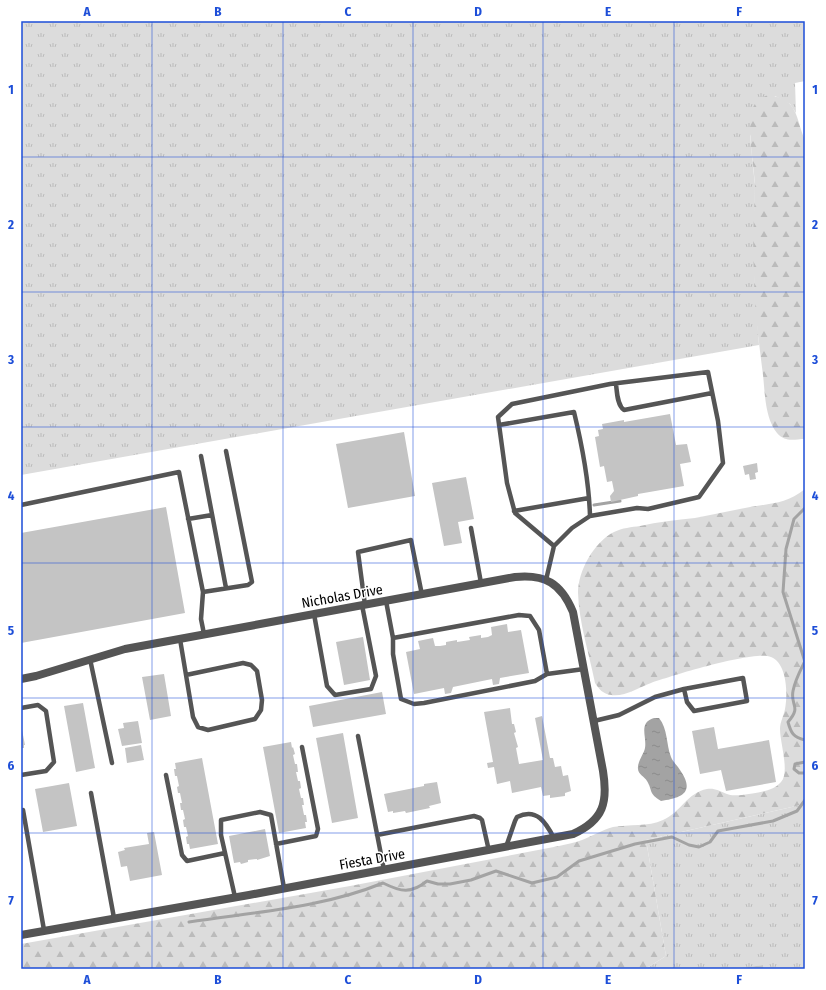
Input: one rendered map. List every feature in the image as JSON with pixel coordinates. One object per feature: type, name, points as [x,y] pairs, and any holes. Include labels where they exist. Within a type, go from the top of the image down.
[{"type":"street","name":"Nicholas Drive","points":[[21,679],[36,676],[125,649],[527,576],[538,577],[556,586],[564,593],[569,602],[574,617],[589,694]]},
{"type":"street","name":"Fiesta Drive","points":[[21,935],[489,851],[573,834],[593,823],[604,804],[606,793],[589,694]]},
{"type":"lane","points":[[546,580],[554,546],[572,528],[590,516],[637,508],[648,508],[699,497],[723,463],[718,421],[708,372],[616,384],[512,404],[498,417],[507,483],[514,511],[527,524],[554,546]]},
{"type":"lane","points":[[616,384],[621,408],[624,410],[712,393]]},
{"type":"lane","points":[[499,425],[574,412],[589,498],[590,516]]},
{"type":"lane","points":[[202,592],[248,585],[252,582],[226,451]]},
{"type":"lane","points":[[201,456],[226,588]]},
{"type":"lane","points":[[22,506],[179,472],[202,592],[201,619],[204,634]]},
{"type":"lane","points":[[514,511],[589,498]]},
{"type":"lane","points":[[188,519],[212,514]]},
{"type":"lane","points":[[471,528],[481,584]]},
{"type":"lane","points":[[314,614],[327,686],[335,695],[371,689],[376,676],[364,605],[358,552],[411,540],[422,595]]},
{"type":"lane","points":[[386,601],[393,638],[393,654],[401,699],[414,704],[535,681],[547,674],[584,669]]},
{"type":"lane","points":[[393,638],[519,616],[530,616],[539,630],[547,674]]},
{"type":"lane","points":[[180,639],[186,675],[193,717],[198,727],[208,730],[255,719],[261,710],[262,700],[257,671],[252,665],[243,663],[186,675]]},
{"type":"lane","points":[[90,659],[112,764]]},
{"type":"lane","points":[[594,721],[619,715],[655,697],[684,689],[743,678],[747,701],[694,712],[687,702],[684,689]]},
{"type":"lane","points":[[21,708],[38,705],[46,711],[54,762],[46,771],[21,775]]},
{"type":"lane","points":[[358,736],[384,870]]},
{"type":"lane","points":[[276,844],[316,836],[318,829],[302,747]]},
{"type":"lane","points":[[166,775],[182,855],[187,861],[225,853]]},
{"type":"lane","points":[[92,793],[114,918]]},
{"type":"lane","points":[[23,810],[44,930]]},
{"type":"lane","points":[[235,897],[221,835],[221,820],[260,812],[270,815],[284,888]]},
{"type":"lane","points":[[506,847],[515,820],[517,817],[525,814],[532,814],[538,817],[545,823],[554,838]]},
{"type":"lane","points":[[377,835],[474,816],[482,820],[489,851]]},
{"type":"green space","points":[[30,21],[805,21],[805,81],[795,83],[796,113],[790,104],[775,96],[750,136],[755,186],[754,276],[759,345],[21,475],[21,23]]},
{"type":"green space","points":[[768,95],[785,100],[791,105],[805,140],[805,439],[790,440],[780,436],[770,420],[765,397],[757,325],[753,252],[755,187],[750,130],[754,105],[760,99]]},
{"type":"green space","points":[[805,489],[805,804],[646,840],[666,956],[645,969],[21,969],[21,944],[350,886],[559,846],[582,840],[613,827],[651,824],[663,820],[674,813],[694,794],[707,789],[715,789],[730,795],[742,795],[763,792],[778,785],[784,777],[785,771],[780,729],[786,703],[786,688],[783,672],[776,660],[771,657],[762,656],[731,660],[651,683],[621,695],[606,694],[595,683],[580,616],[578,593],[581,576],[588,558],[600,543],[614,532],[660,522],[695,518],[776,503],[791,498]]},
{"type":"green space","points":[[805,804],[805,969],[764,969],[763,965],[737,969],[645,969],[666,956],[646,840]]},
{"type":"water","points":[[654,718],[659,718],[662,722],[671,757],[685,778],[687,784],[684,793],[680,796],[661,801],[652,794],[649,784],[638,769],[645,748],[644,730],[646,723]]},
{"type":"building","points":[[670,414],[676,445],[687,444],[691,462],[680,464],[684,486],[638,494],[638,496],[611,502],[610,496],[614,491],[612,481],[607,482],[604,466],[600,467],[595,437],[599,436],[598,430],[603,429],[602,424],[624,420],[624,422]]},
{"type":"building","points":[[404,432],[415,496],[348,508],[336,444]]},
{"type":"building","points":[[757,463],[758,472],[755,473],[756,479],[750,480],[749,474],[745,475],[743,466]]},
{"type":"building","points":[[466,477],[474,519],[458,522],[462,543],[444,546],[432,483]]},
{"type":"building","points":[[166,507],[185,613],[21,643],[21,533]]},
{"type":"building","points":[[507,624],[508,632],[521,630],[529,673],[500,678],[499,684],[493,685],[492,679],[453,687],[451,693],[445,694],[444,688],[414,694],[406,652],[420,649],[418,641],[433,638],[435,646],[440,646],[446,645],[446,642],[470,640],[469,637],[481,635],[481,638],[488,637],[492,635],[491,627]]},
{"type":"building","points":[[363,637],[370,680],[344,685],[336,642]]},
{"type":"building","points":[[164,674],[171,716],[150,720],[142,677]]},
{"type":"building","points":[[382,692],[386,714],[313,727],[309,706]]},
{"type":"building","points":[[83,703],[95,768],[76,772],[64,706]]},
{"type":"building","points":[[510,708],[512,724],[514,724],[516,732],[514,733],[518,747],[516,748],[519,764],[543,760],[535,718],[542,716],[550,758],[553,758],[555,767],[561,766],[563,776],[568,775],[571,791],[565,793],[565,796],[550,798],[550,795],[543,796],[541,787],[512,793],[510,781],[497,784],[494,767],[488,768],[487,763],[493,762],[484,712]]},
{"type":"building","points":[[138,721],[142,743],[122,746],[118,729],[124,728],[123,723]]},
{"type":"building","points":[[21,725],[25,745],[24,748],[21,748]]},
{"type":"building","points":[[714,727],[718,749],[769,740],[776,782],[726,791],[721,770],[700,774],[692,731]]},
{"type":"building","points":[[343,733],[358,818],[332,823],[316,738]]},
{"type":"building","points":[[291,742],[295,754],[293,755],[295,764],[297,764],[298,772],[296,772],[298,781],[300,781],[301,788],[299,789],[301,798],[303,798],[304,805],[302,805],[304,815],[306,815],[307,822],[305,822],[306,828],[279,833],[263,747]]},
{"type":"building","points":[[141,745],[144,760],[127,763],[125,748]]},
{"type":"building","points":[[202,758],[218,844],[190,849],[189,844],[187,844],[186,837],[188,836],[186,827],[184,827],[183,820],[185,819],[183,810],[181,810],[180,803],[182,803],[180,793],[178,793],[177,787],[179,786],[174,769],[176,769],[175,763]]},
{"type":"building","points":[[437,782],[441,803],[429,806],[430,808],[406,813],[405,811],[393,813],[393,811],[388,812],[384,794]]},
{"type":"building","points":[[69,783],[77,826],[43,832],[35,789]]},
{"type":"building","points":[[265,829],[270,856],[257,860],[248,860],[248,862],[241,864],[240,862],[234,863],[229,836]]},
{"type":"building","points":[[154,832],[162,875],[130,881],[127,866],[121,867],[118,852],[125,850],[124,848],[149,844],[147,833]]},
{"type":"building","points":[[763,965],[764,969],[742,969],[742,968]]},
{"type":"waterway","points":[[594,505],[620,501]]},
{"type":"waterway","points":[[805,508],[794,519],[786,549],[783,592],[805,662]]},
{"type":"waterway","points":[[805,661],[794,687],[792,696],[795,709],[788,722],[793,734],[805,740]]},
{"type":"waterway","points":[[805,762],[795,764],[794,769],[799,773],[805,773]]},
{"type":"waterway","points":[[189,922],[312,904],[383,883],[401,890],[411,890],[427,881],[438,884],[450,884],[471,880],[496,871],[532,883],[557,877],[579,861],[635,844],[672,837],[689,845],[699,847],[710,842],[718,831],[773,821],[797,811],[805,800]]}]
